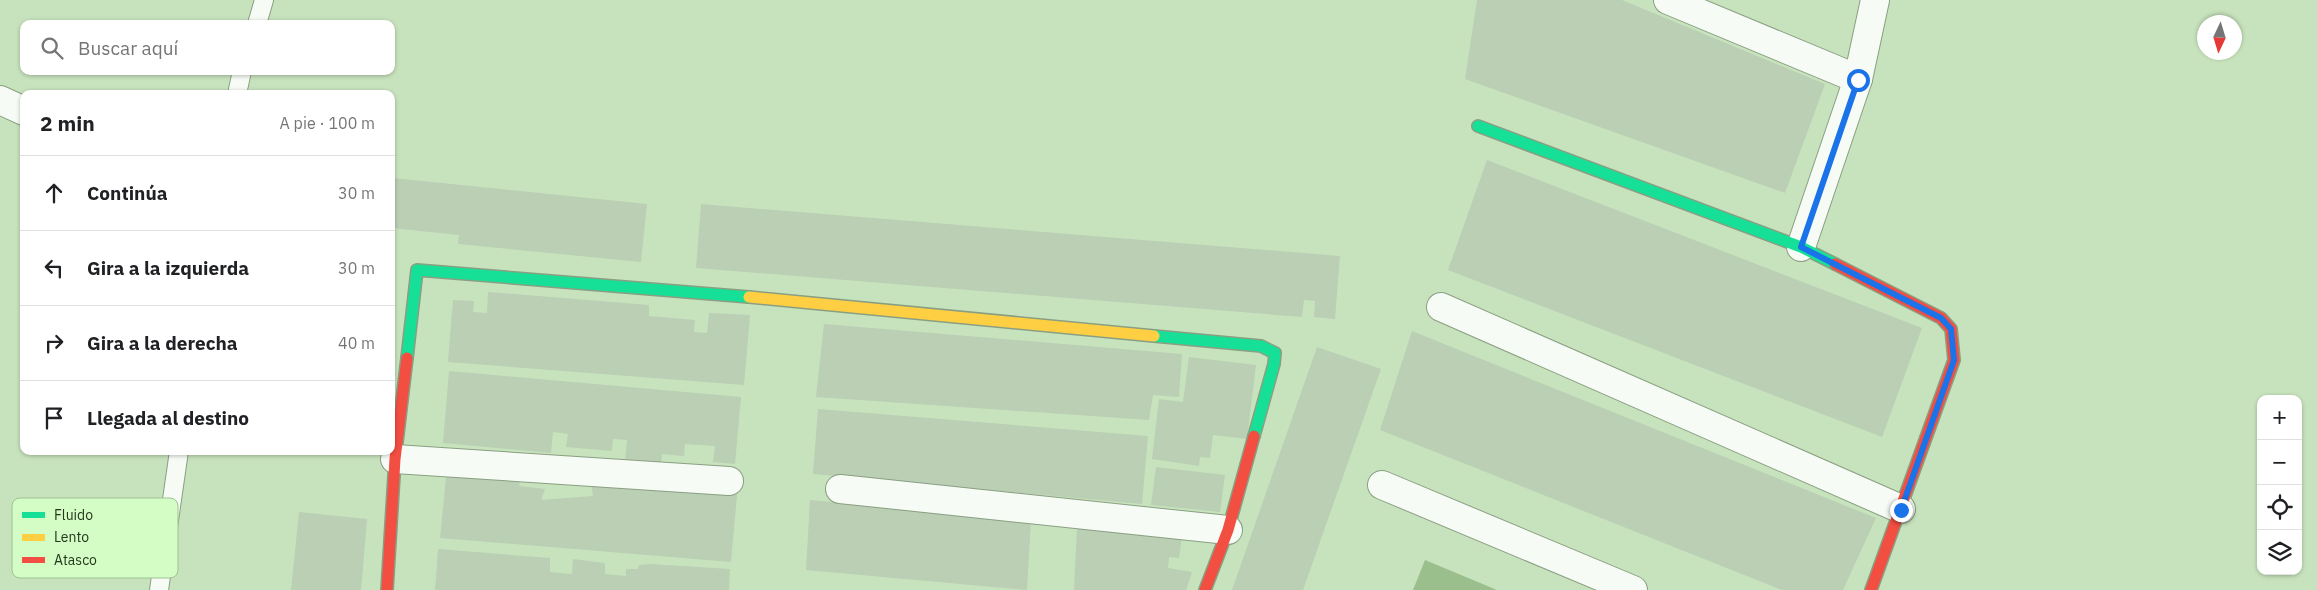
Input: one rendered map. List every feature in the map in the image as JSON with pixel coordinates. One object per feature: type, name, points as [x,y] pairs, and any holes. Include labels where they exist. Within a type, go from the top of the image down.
[{"type":"street","points":[[1668,0],[1858,80]]},
{"type":"street","points":[[1801,247],[1858,80],[1875,0]]},
{"type":"street","points":[[0,100],[20,108]]},
{"type":"street","points":[[1478,126],[1801,247],[1941,318],[1951,329],[1954,360],[1871,590]]},
{"type":"street","points":[[386,590],[395,459],[417,270],[765,298],[1261,346],[1275,353],[1274,364],[1228,530],[1205,590]]},
{"type":"street","points":[[1441,307],[1901,510]]},
{"type":"street","points":[[395,459],[729,481]]},
{"type":"street","points":[[1382,485],[1633,590]]},
{"type":"street","points":[[840,489],[1228,530]]},
{"type":"lane","points":[[258,20],[264,0]]},
{"type":"lane","points":[[238,90],[241,75]]},
{"type":"lane","points":[[172,498],[178,455]]},
{"type":"shaded area","points":[[1425,560],[1497,590],[1413,590]]},
{"type":"building","points":[[1477,0],[1622,0],[1825,84],[1785,193],[1465,79]]},
{"type":"building","points":[[1487,160],[1922,328],[1882,437],[1448,270]]},
{"type":"building","points":[[395,178],[647,204],[641,262],[458,244],[459,235],[395,228]]},
{"type":"building","points":[[701,204],[1340,256],[1335,319],[1314,317],[1315,301],[1304,300],[1302,317],[696,268]]},
{"type":"building","points":[[488,292],[649,305],[649,316],[695,320],[694,332],[707,333],[709,313],[750,315],[744,385],[448,362],[453,300],[474,301],[473,312],[487,313]]},
{"type":"building","points":[[824,324],[1182,354],[1179,397],[1153,395],[1149,420],[816,397]]},
{"type":"building","points":[[1412,331],[1876,518],[1843,590],[1782,590],[1380,430]]},
{"type":"building","points":[[1317,347],[1381,369],[1303,590],[1232,590]]},
{"type":"building","points":[[1189,357],[1256,365],[1247,439],[1213,435],[1210,458],[1200,457],[1199,466],[1152,459],[1159,399],[1183,402]]},
{"type":"building","points":[[449,371],[741,397],[735,464],[713,462],[715,446],[685,444],[684,456],[662,454],[661,464],[625,461],[627,440],[613,439],[612,451],[566,447],[568,434],[553,432],[551,453],[443,443]]},
{"type":"building","points":[[818,409],[1148,436],[1142,504],[813,474]]},
{"type":"building","points":[[447,467],[522,473],[519,486],[545,489],[541,500],[593,496],[591,484],[737,495],[731,562],[440,538]]},
{"type":"building","points":[[1156,467],[1225,475],[1220,512],[1151,505]]},
{"type":"building","points":[[810,500],[1031,520],[1027,590],[806,570]]},
{"type":"building","points":[[299,512],[367,519],[361,590],[291,590]]},
{"type":"building","points":[[1077,526],[1182,536],[1179,558],[1169,557],[1168,568],[1192,572],[1186,590],[1074,590]]},
{"type":"building","points":[[438,549],[550,558],[550,572],[572,574],[573,559],[605,563],[605,574],[626,576],[626,569],[638,569],[639,565],[650,564],[730,569],[729,590],[435,590]]},
{"type":"traffic: fast","points":[[1478,126],[1801,247],[1835,264]]},
{"type":"traffic: fast","points":[[407,358],[417,270],[749,297]]},
{"type":"traffic: fast","points":[[1154,336],[1261,346],[1275,353],[1274,364],[1254,436]]},
{"type":"traffic: slow","points":[[749,297],[1154,336]]},
{"type":"traffic: jam","points":[[1835,264],[1941,318],[1951,329],[1954,360],[1871,590]]},
{"type":"traffic: jam","points":[[387,590],[395,459],[407,358]]},
{"type":"traffic: jam","points":[[1205,590],[1228,530],[1254,436]]},
{"type":"route","points":[[1858,80],[1801,247],[1941,318],[1951,329],[1954,360],[1901,510]]}]
